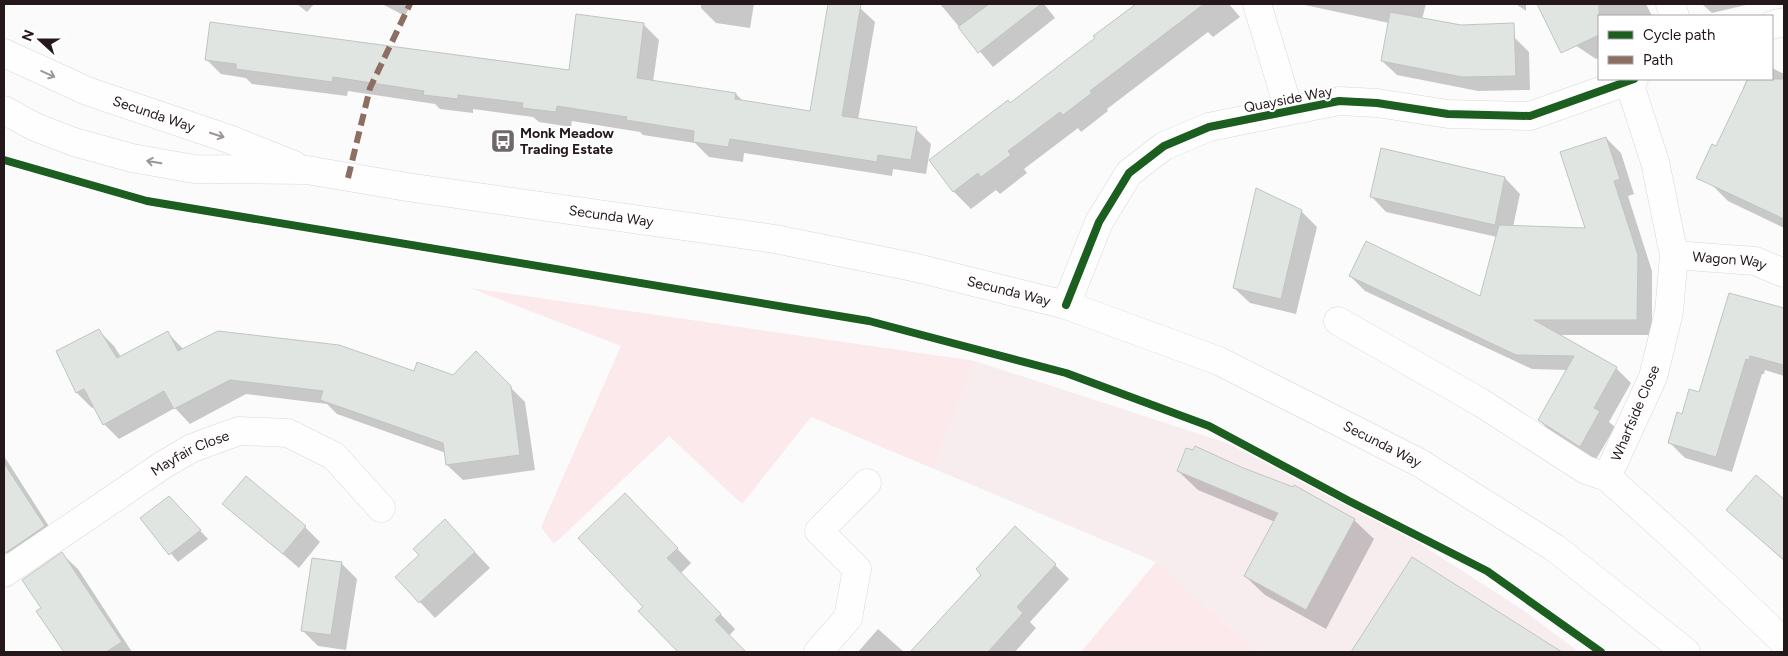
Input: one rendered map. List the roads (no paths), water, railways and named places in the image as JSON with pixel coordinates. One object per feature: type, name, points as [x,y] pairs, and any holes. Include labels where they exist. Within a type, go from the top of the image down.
[{"type":"street","points":[[1257,4],[1289,110]]},
{"type":"street","name":"Secunda Way","points":[[4,53],[87,91],[229,139],[307,170]]},
{"type":"street","name":"Quayside Way","points":[[1066,305],[1099,222],[1129,173],[1164,146],[1209,128],[1289,110],[1339,102],[1377,103],[1448,114],[1530,116],[1631,80]]},
{"type":"street","name":"Wharfside Close","points":[[1631,80],[1655,162],[1674,255],[1669,312],[1653,377],[1607,477],[1678,541],[1784,642]]},
{"type":"street","name":"Secunda Way","points":[[4,110],[35,127],[66,139],[132,158],[194,169],[307,170],[407,187],[775,239],[913,267],[1066,305],[1219,361],[1420,463],[1554,548],[1686,652]]},
{"type":"street","name":"Wagon Way","points":[[1674,255],[1755,261],[1784,272]]},
{"type":"street","points":[[1338,321],[1480,402],[1586,470],[1607,477]]},
{"type":"street","name":"Mayfair Close","points":[[4,573],[163,465],[192,448],[239,431],[288,433],[334,456],[380,508]]},
{"type":"street","points":[[818,652],[848,618],[857,569],[819,531],[867,483]]},
{"type":"place","name":"Monk Meadow Trading Estate","points":[[503,141]]}]
